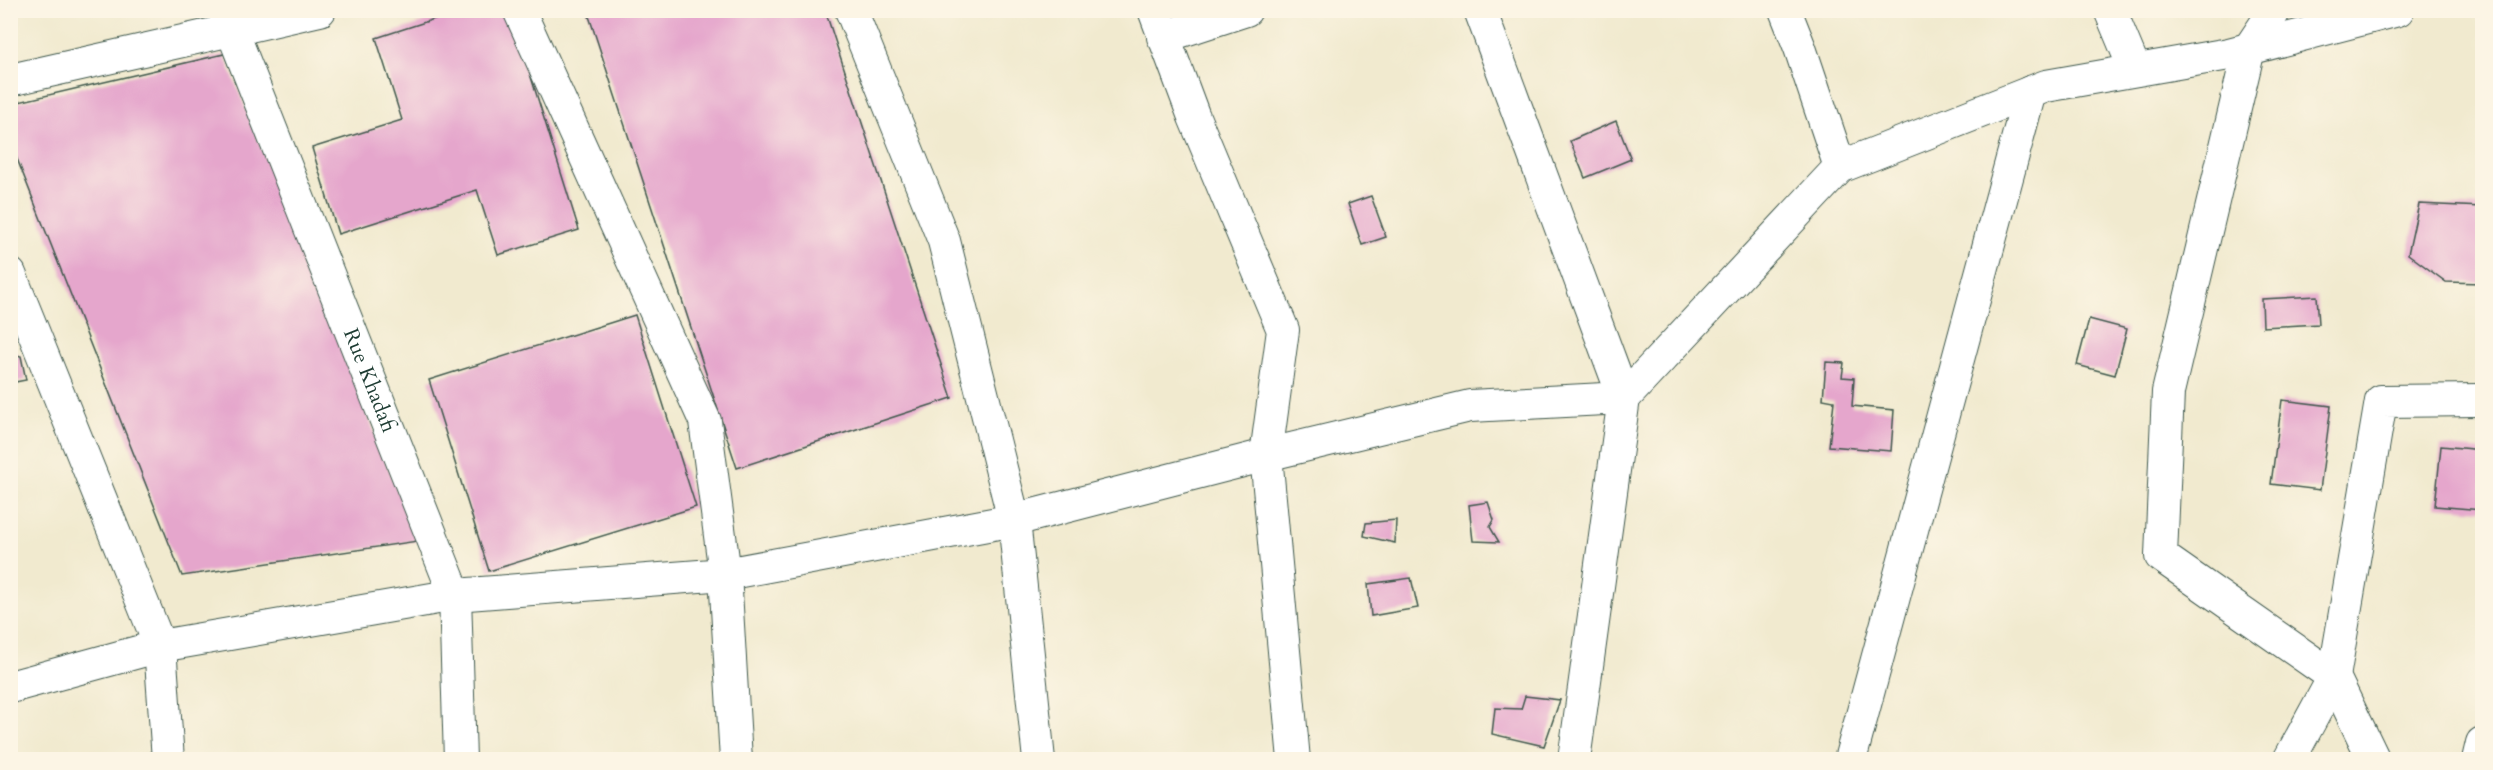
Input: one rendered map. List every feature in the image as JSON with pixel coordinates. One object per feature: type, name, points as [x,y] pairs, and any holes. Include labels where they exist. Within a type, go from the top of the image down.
[{"type":"street","points":[[10,80],[229,20],[320,10]]},
{"type":"street","points":[[519,10],[705,421],[725,574],[736,759]]},
{"type":"street","points":[[851,10],[944,241],[1014,520],[1039,759]]},
{"type":"street","points":[[1246,10],[1159,24],[1194,117],[1283,330],[1266,455],[1294,759]]},
{"type":"street","points":[[1480,10],[1624,398],[1574,759]]},
{"type":"street","points":[[1785,10],[1840,167]]},
{"type":"street","points":[[2110,10],[2135,70]]},
{"type":"street","points":[[2275,10],[2249,49],[2168,392],[2161,555],[2334,677],[2374,759]]},
{"type":"street","points":[[10,687],[160,646],[454,595],[725,574],[1014,520],[1266,455],[1470,406],[1624,398],[1840,167],[2046,86],[2249,49],[2398,10]]},
{"type":"street","name":"Rue Khadafi","points":[[229,20],[454,595],[460,759]]},
{"type":"street","points":[[1850,759],[2030,92]]},
{"type":"street","points":[[10,274],[160,646],[168,759]]},
{"type":"street","points":[[2289,759],[2334,677],[2381,401],[2482,400]]},
{"type":"street","points":[[2478,759],[2482,742]]},
{"type":"building","points":[[462,10],[510,10],[579,230],[498,255],[477,190],[338,234],[312,148],[402,120],[376,38]]},
{"type":"building","points":[[587,10],[825,10],[952,398],[737,468]]},
{"type":"building","points":[[224,54],[418,541],[182,576],[10,141],[10,104]]},
{"type":"building","points":[[1616,121],[1631,159],[1585,178],[1570,141]]},
{"type":"building","points":[[1371,196],[1386,237],[1362,245],[1348,204]]},
{"type":"building","points":[[2419,204],[2482,207],[2482,283],[2446,282],[2408,254]]},
{"type":"building","points":[[2317,296],[2319,324],[2263,327],[2262,299]]},
{"type":"building","points":[[635,315],[696,507],[489,571],[429,380]]},
{"type":"building","points":[[2089,319],[2127,329],[2115,375],[2077,365]]},
{"type":"building","points":[[10,353],[21,356],[26,380],[10,383]]},
{"type":"building","points":[[1826,362],[1844,363],[1842,377],[1854,378],[1852,406],[1894,410],[1891,451],[1829,446],[1834,401],[1823,399]]},
{"type":"building","points":[[2282,400],[2331,406],[2320,490],[2271,484]]},
{"type":"building","points":[[2441,446],[2482,450],[2482,510],[2435,506]]},
{"type":"building","points":[[1488,502],[1494,520],[1490,527],[1499,542],[1473,541],[1469,505]]},
{"type":"building","points":[[1396,520],[1395,543],[1364,536],[1366,523]]},
{"type":"building","points":[[1411,578],[1418,608],[1371,616],[1368,584]]},
{"type":"building","points":[[1525,696],[1560,700],[1544,746],[1492,734],[1495,708],[1521,709]]}]
